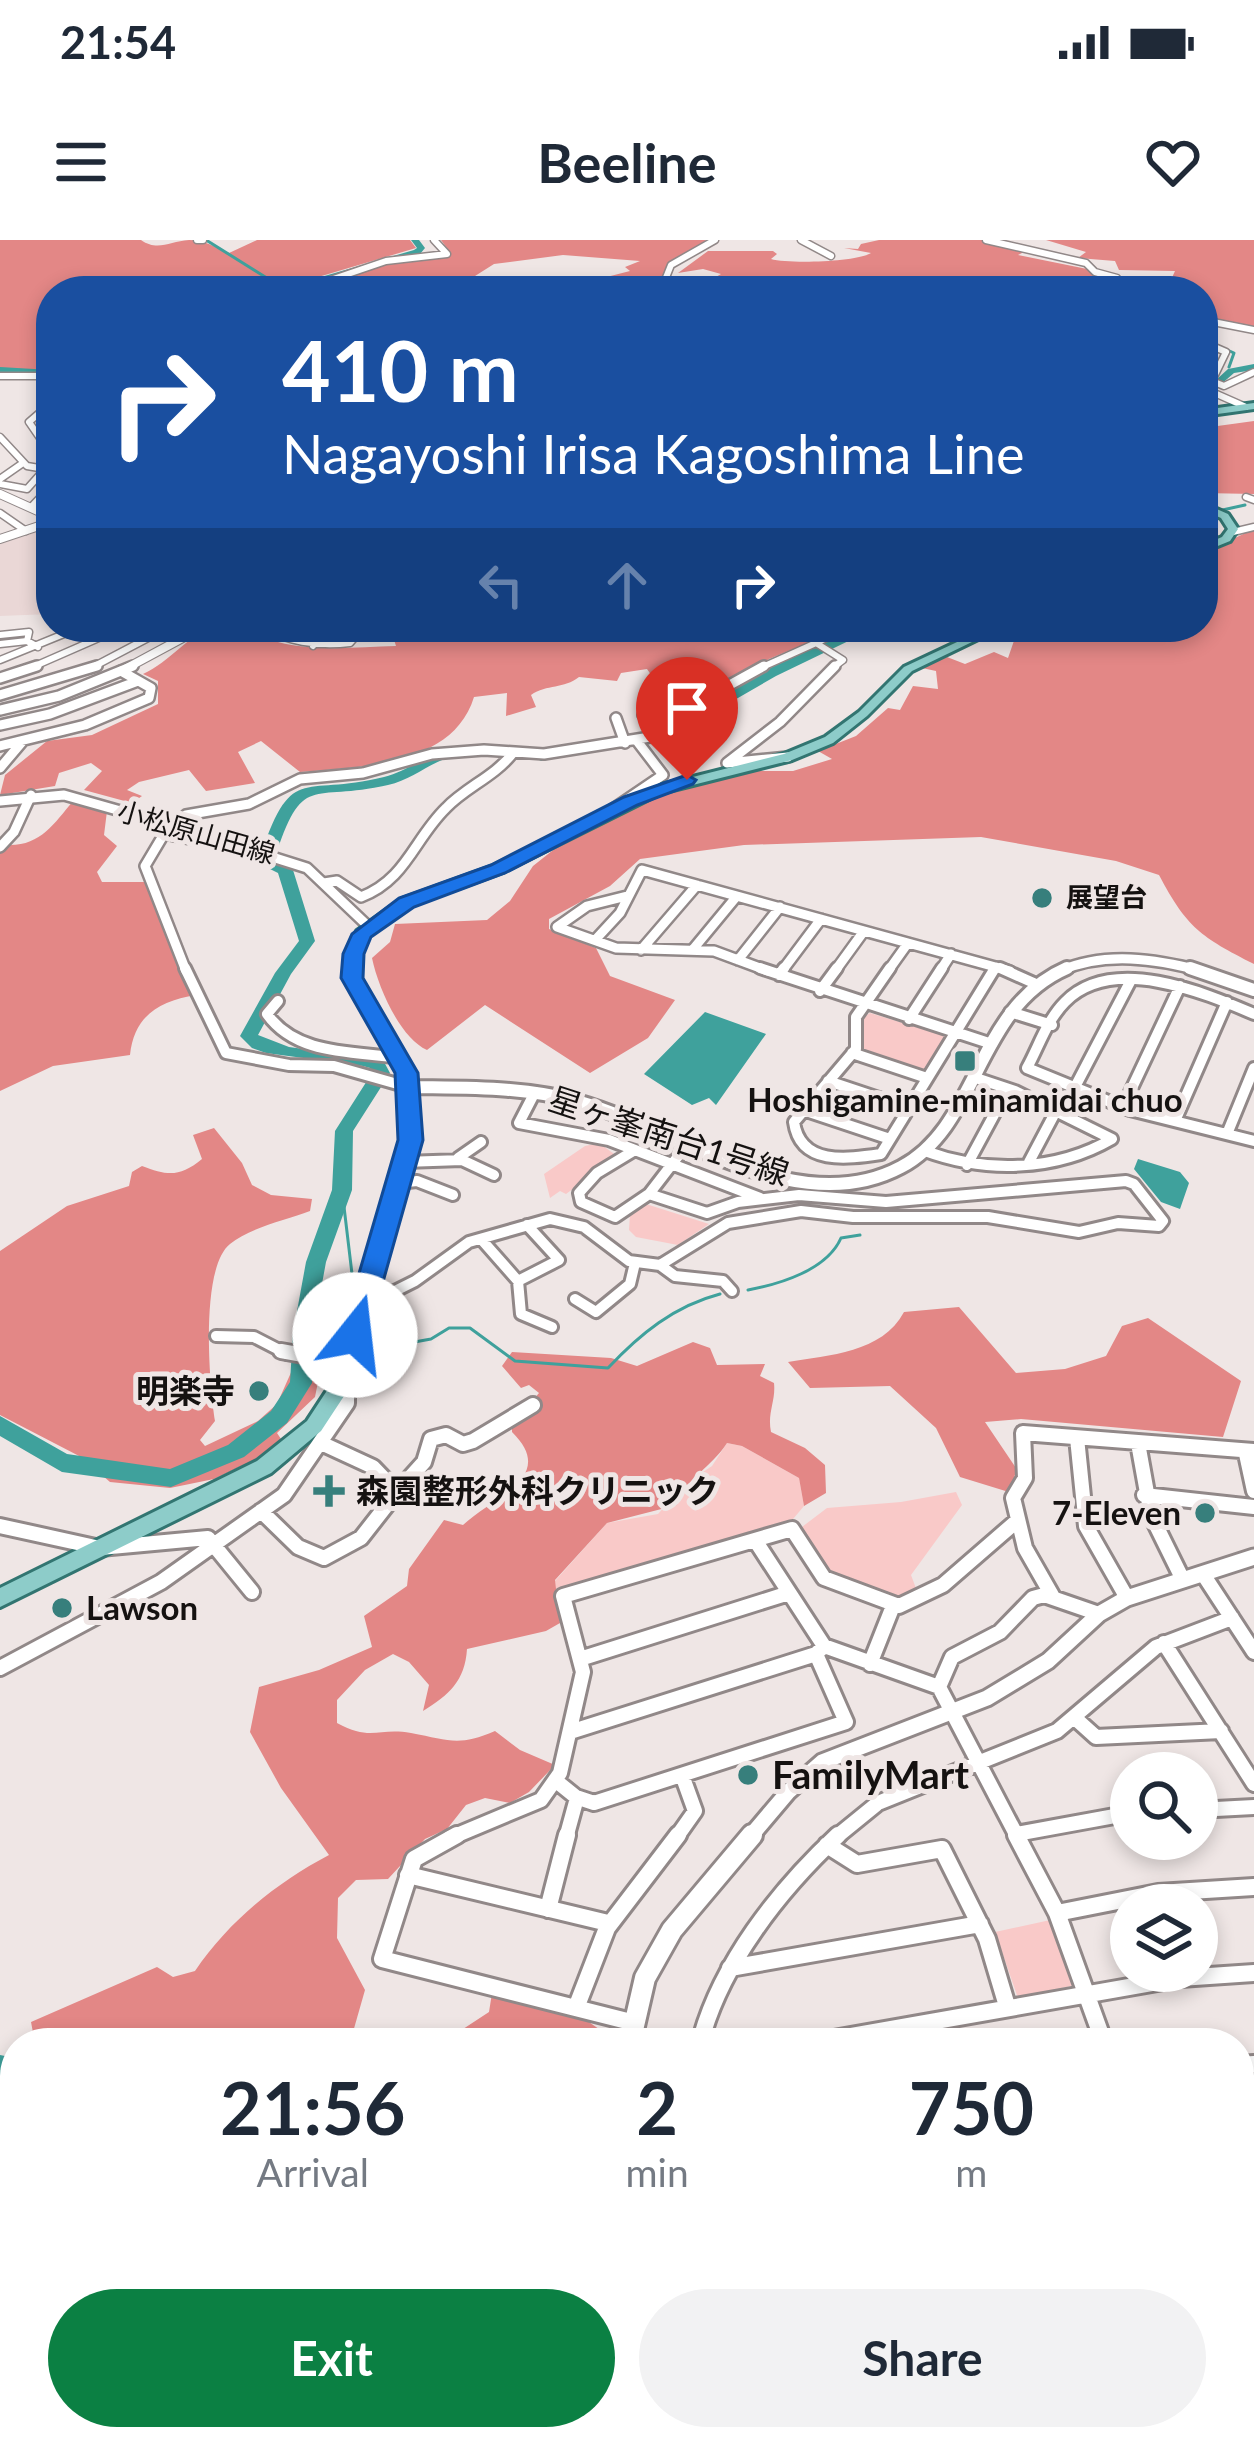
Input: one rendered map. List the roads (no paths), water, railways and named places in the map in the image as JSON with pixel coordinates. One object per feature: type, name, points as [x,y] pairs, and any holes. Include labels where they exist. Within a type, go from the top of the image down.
[{"type":"main road","points":[[1218,411],[1251,408]]},
{"type":"main road","points":[[1218,514],[1229,519],[1233,530],[1218,540]]},
{"type":"main road","points":[[0,1598],[264,1467],[314,1426],[337,1390],[410,1140],[400,1058],[368,1012],[352,978],[353,954],[363,922],[498,869],[672,785],[788,757],[847,728],[908,669],[966,642]]},
{"type":"street","points":[[342,276],[386,261],[447,254],[434,240]]},
{"type":"street","points":[[667,276],[671,265],[715,240]]},
{"type":"street","points":[[801,240],[831,256]]},
{"type":"street","points":[[986,240],[1086,263],[1095,272],[1110,276]]},
{"type":"street","points":[[1218,322],[1254,331]]},
{"type":"street","points":[[1218,349],[1226,352],[1218,373],[1254,369]]},
{"type":"street","points":[[1218,384],[1254,369]]},
{"type":"street","points":[[0,376],[36,376]]},
{"type":"street","points":[[1218,389],[1251,408]]},
{"type":"street","points":[[0,437],[23,463],[36,467]]},
{"type":"street","points":[[0,455],[9,450]]},
{"type":"street","points":[[0,482],[23,463]]},
{"type":"street","points":[[0,482],[27,489],[36,480]]},
{"type":"street","points":[[0,494],[36,509]]},
{"type":"street","points":[[32,506],[36,502]]},
{"type":"street","points":[[3,518],[26,530]]},
{"type":"street","points":[[0,539],[36,526]]},
{"type":"street","points":[[1233,530],[1254,527]]},
{"type":"street","points":[[0,639],[27,640],[38,647]]},
{"type":"street","points":[[0,660],[49,642]]},
{"type":"street","points":[[0,678],[94,642]]},
{"type":"street","points":[[0,695],[77,674],[144,642]]},
{"type":"street","points":[[0,710],[59,696],[121,671],[174,642]]},
{"type":"street","points":[[295,642],[313,646],[351,642]]},
{"type":"street","points":[[313,646],[316,642]]},
{"type":"street","points":[[640,744],[689,708],[776,658],[817,643],[843,659],[780,722],[727,764],[788,757]]},
{"type":"street","points":[[0,746],[86,725],[149,698],[151,688],[121,671]]},
{"type":"street","points":[[0,725],[50,715],[138,681]]},
{"type":"street","points":[[643,715],[651,695],[678,698],[689,708]]},
{"type":"street","points":[[616,718],[625,742]]},
{"type":"street","points":[[0,768],[22,742]]},
{"type":"street","points":[[400,1085],[334,1066],[289,1065],[226,1053],[200,992],[178,956],[148,877],[145,866],[164,828],[187,815],[249,804],[269,790],[300,779],[363,773],[432,754],[510,758],[640,744],[654,758],[662,778],[620,801],[610,812]]},
{"type":"street","points":[[326,885],[337,881],[361,897],[385,889],[446,806],[510,758]]},
{"type":"street","points":[[0,847],[14,832],[32,795]]},
{"type":"street","name":"小松原山田線","points":[[0,801],[32,795],[73,796],[164,828],[180,828],[283,858],[307,868],[363,922]]},
{"type":"street","points":[[164,828],[200,841],[208,837]]},
{"type":"street","points":[[596,939],[620,913],[642,870],[996,967],[1036,984]]},
{"type":"street","points":[[641,950],[698,885]]},
{"type":"street","points":[[627,896],[587,906],[557,927],[609,947],[694,948],[738,959],[820,991],[992,1044]]},
{"type":"street","points":[[694,948],[737,896]]},
{"type":"street","points":[[738,959],[779,908]]},
{"type":"street","points":[[779,975],[821,919]]},
{"type":"street","points":[[820,991],[864,931]]},
{"type":"street","points":[[908,943],[856,1017],[857,1044],[852,1053],[794,1122],[801,1146],[820,1156],[881,1154],[996,967]]},
{"type":"street","points":[[909,1019],[951,954]]},
{"type":"street","points":[[973,1077],[1112,1139],[1092,1153],[967,1166],[925,1151],[1010,1012],[1036,984],[1079,965],[1131,959],[1186,966],[1254,990]]},
{"type":"street","points":[[1075,1087],[1130,982]]},
{"type":"street","points":[[1254,1014],[1180,986],[1130,982],[1094,987],[1068,998],[1027,1068],[1123,1107],[1254,1141]]},
{"type":"street","points":[[1123,1107],[1180,986]]},
{"type":"street","points":[[278,1001],[267,1014],[285,1035],[320,1048],[400,1058]]},
{"type":"street","points":[[1175,1121],[1227,1002]]},
{"type":"street","points":[[1010,1012],[1052,1025]]},
{"type":"street","points":[[852,1053],[927,1078]]},
{"type":"street","points":[[1227,1134],[1254,1068]]},
{"type":"street","points":[[829,1081],[909,1108]]},
{"type":"street","name":"星ヶ峯南台1号線","points":[[400,1085],[535,1092],[584,1103],[778,1175],[828,1183],[880,1176],[925,1151]]},
{"type":"street","points":[[967,1166],[1008,1089]]},
{"type":"street","points":[[535,1092],[519,1123],[609,1140],[767,1200]]},
{"type":"street","points":[[803,1110],[890,1139]]},
{"type":"street","points":[[1029,1162],[1056,1111]]},
{"type":"street","points":[[456,1159],[482,1142]]},
{"type":"street","points":[[635,1150],[597,1173],[579,1193],[581,1202],[615,1217],[649,1194],[689,1142]]},
{"type":"street","points":[[404,1162],[456,1159],[494,1175]]},
{"type":"street","points":[[398,1183],[417,1181],[453,1196]]},
{"type":"street","points":[[363,1306],[415,1281],[481,1239],[550,1219],[567,1221],[635,1263],[660,1264],[728,1223],[801,1211],[853,1217],[988,1217],[1079,1232],[1118,1223],[1159,1226],[1163,1221],[1134,1184],[1126,1181],[886,1202],[799,1195],[738,1202],[707,1213],[649,1194]]},
{"type":"street","points":[[987,1195],[988,1217]]},
{"type":"street","points":[[518,1281],[559,1260],[526,1225]]},
{"type":"street","points":[[481,1239],[518,1281],[521,1314],[552,1327]]},
{"type":"street","points":[[575,1299],[596,1312],[630,1284],[635,1263]]},
{"type":"street","points":[[660,1264],[675,1276],[723,1281],[732,1291]]},
{"type":"street","points":[[216,1336],[254,1337],[287,1354],[347,1363]]},
{"type":"street","points":[[0,1668],[161,1582],[295,1484],[347,1403],[347,1395],[337,1390]]},
{"type":"street","points":[[261,1510],[310,1555],[325,1557],[352,1545],[424,1462],[431,1439],[446,1435],[463,1444],[486,1438],[509,1417],[532,1405]]},
{"type":"street","points":[[1053,1598],[1025,1548],[1013,1498],[1025,1478],[1023,1433],[1250,1453],[1254,1491]]},
{"type":"street","points":[[1077,1438],[1086,1526],[1127,1598]]},
{"type":"street","points":[[321,1443],[373,1467],[397,1492]]},
{"type":"street","points":[[1138,1443],[1144,1495],[1156,1537],[1183,1580]]},
{"type":"street","points":[[1144,1495],[1254,1507]]},
{"type":"street","points":[[631,2022],[382,1959],[414,1858],[425,1849],[541,1800],[555,1780],[570,1732],[583,1658],[563,1597],[792,1529],[824,1578],[893,1606],[944,1585],[1018,1520]]},
{"type":"street","points":[[0,1526],[100,1549],[208,1538],[253,1592]]},
{"type":"street","points":[[555,1780],[577,1798],[594,1803],[846,1722],[820,1650],[755,1540]]},
{"type":"street","points":[[631,2028],[645,1978],[672,1930],[788,1792],[836,1754],[951,1712],[1021,1680],[1099,1614],[1127,1598],[1254,1557]]},
{"type":"street","points":[[1203,1574],[1254,1652]]},
{"type":"street","points":[[583,1658],[789,1593]]},
{"type":"street","points":[[939,1688],[952,1657],[1000,1632],[1033,1598],[1053,1598],[1099,1614]]},
{"type":"street","points":[[870,1664],[893,1606]]},
{"type":"street","points":[[703,2028],[730,1969],[826,1845],[854,1818],[879,1802],[980,1767],[1076,1719],[1149,1651],[1232,1618]]},
{"type":"street","points":[[1164,1643],[1254,1784]]},
{"type":"street","points":[[570,1732],[820,1650],[939,1688],[1057,1912],[1099,2028]]},
{"type":"street","points":[[1076,1719],[1096,1737],[1221,1731]]},
{"type":"street","points":[[576,2008],[589,1962],[624,1896],[690,1822],[695,1811],[682,1775]]},
{"type":"street","points":[[548,1909],[577,1798]]},
{"type":"street","points":[[1218,1809],[1254,1807]]},
{"type":"street","points":[[1016,1834],[1110,1817]]},
{"type":"street","points":[[826,1845],[856,1864],[943,1849],[980,1924],[1007,2006]]},
{"type":"street","points":[[408,1875],[608,1923]]},
{"type":"street","points":[[1057,1912],[1158,1893],[1254,1887]]},
{"type":"street","points":[[730,1969],[980,1924]]},
{"type":"street","points":[[890,2028],[1180,1978],[1254,1973]]},
{"type":"water","points":[[705,1012],[766,1034],[716,1105],[709,1098],[692,1105],[644,1074]]},
{"type":"water","points":[[1138,1159],[1180,1172],[1189,1183],[1180,1209],[1161,1202],[1134,1169]]},
{"type":"waterway","points":[[206,240],[264,276]]},
{"type":"waterway","points":[[331,276],[417,252],[421,248],[415,240]]},
{"type":"waterway","points":[[1218,346],[1234,353],[1229,367]]},
{"type":"waterway","points":[[1218,383],[1231,371],[1254,367]]},
{"type":"waterway","points":[[0,370],[36,372]]},
{"type":"waterway","points":[[1218,511],[1245,505]]},
{"type":"waterway","points":[[541,757],[660,737],[836,642]]},
{"type":"waterway","points":[[0,1425],[62,1463],[171,1478],[236,1451],[279,1417],[301,1383],[303,1333],[316,1262],[342,1190],[344,1131],[381,1073],[377,1064],[363,1060],[289,1053],[249,1036],[283,973],[307,941],[285,870],[266,863],[286,810],[306,791],[387,781],[445,754]]},
{"type":"waterway","points":[[342,1190],[355,1299]]},
{"type":"waterway","points":[[748,1290],[801,1274],[825,1259],[841,1238],[860,1235]]},
{"type":"waterway","points":[[368,1331],[409,1343],[431,1339],[449,1328],[470,1328],[515,1361],[608,1368],[659,1323],[720,1294]]},
{"type":"waterway","points":[[353,1391],[369,1323]]},
{"type":"place","name":"展望台","points":[[1042,898]]},
{"type":"place","name":"Hoshigamine-minamidai chuo","points":[[965,1061]]},
{"type":"place","name":"明楽寺","points":[[259,1391]]},
{"type":"place","name":"森園整形外科クリニック","points":[[329,1491]]},
{"type":"place","name":"7-Eleven","points":[[1205,1513]]},
{"type":"place","name":"Lawson","points":[[62,1608]]},
{"type":"place","name":"FamilyMart","points":[[748,1775]]}]
